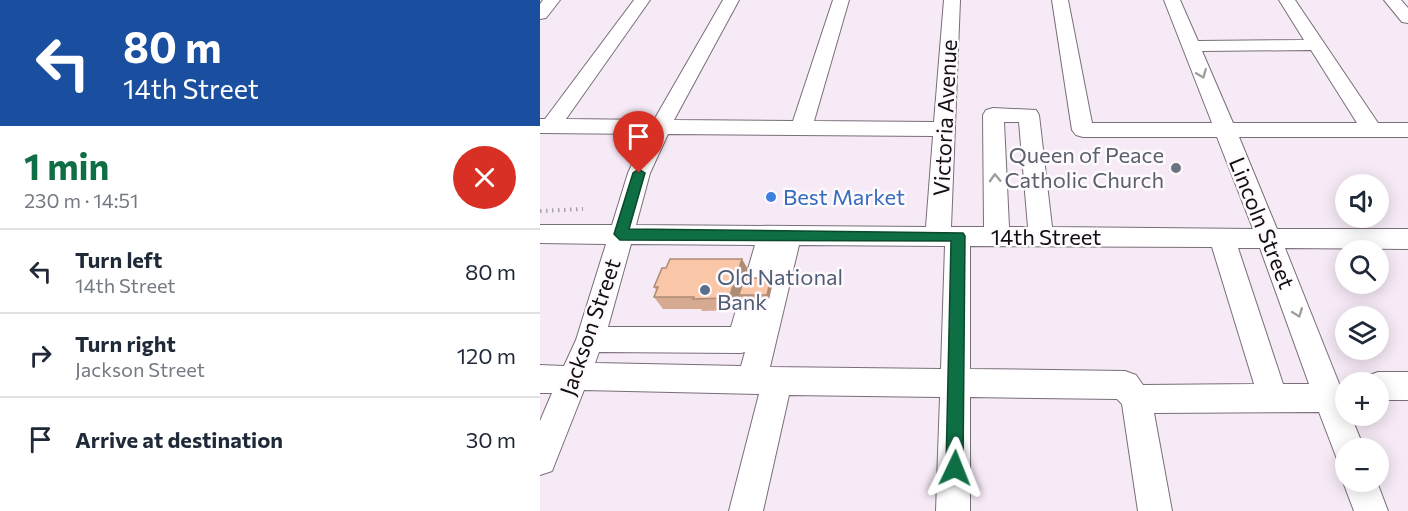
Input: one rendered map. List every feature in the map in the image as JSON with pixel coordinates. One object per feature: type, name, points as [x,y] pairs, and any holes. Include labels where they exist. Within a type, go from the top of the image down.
[{"type":"street","points":[[540,14],[552,0]]},
{"type":"street","points":[[546,126],[642,0]]},
{"type":"street","name":"Jackson Street","points":[[540,459],[590,340],[639,173],[660,127],[731,0]]},
{"type":"street","points":[[801,128],[841,0]]},
{"type":"street","name":"Victoria Avenue","points":[[952,0],[945,129],[948,236],[957,381],[953,511]]},
{"type":"street","points":[[1060,0],[1083,130],[1408,130]]},
{"type":"street","name":"Lincoln Street","points":[[1172,0],[1333,390],[1345,438]]},
{"type":"street","points":[[1287,0],[1372,130]]},
{"type":"street","points":[[1392,0],[1408,18]]},
{"type":"street","points":[[1191,46],[1316,45]]},
{"type":"street","points":[[997,237],[993,115],[1029,115],[1041,237]]},
{"type":"street","points":[[546,126],[945,129]]},
{"type":"street","name":"14th Street","points":[[540,234],[1408,239]]},
{"type":"street","points":[[746,511],[764,381],[751,340],[779,235]]},
{"type":"street","points":[[1221,238],[1273,398]]},
{"type":"street","points":[[590,340],[751,340]]},
{"type":"street","points":[[540,379],[1125,384],[1136,399],[1155,511]]},
{"type":"street","points":[[1389,386],[1408,386]]},
{"type":"street","points":[[1136,399],[1273,398],[1333,390]]},
{"type":"street","points":[[1364,492],[1371,511]]},
{"type":"path","points":[[540,211],[583,209]]},
{"type":"building","points":[[670,259],[742,259],[729,298],[654,297],[658,287],[654,287],[662,268],[666,268]]},
{"type":"building","points":[[744,278],[771,278],[767,295],[739,295]]},
{"type":"place","name":"Queen of Peace Catholic Church","points":[[1176,168]]},
{"type":"place","name":"Best Market","points":[[771,197]]},
{"type":"place","name":"Old National Bank","points":[[705,290]]},
{"type":"route","points":[[639,173],[620,234],[958,236],[955,468]]}]
